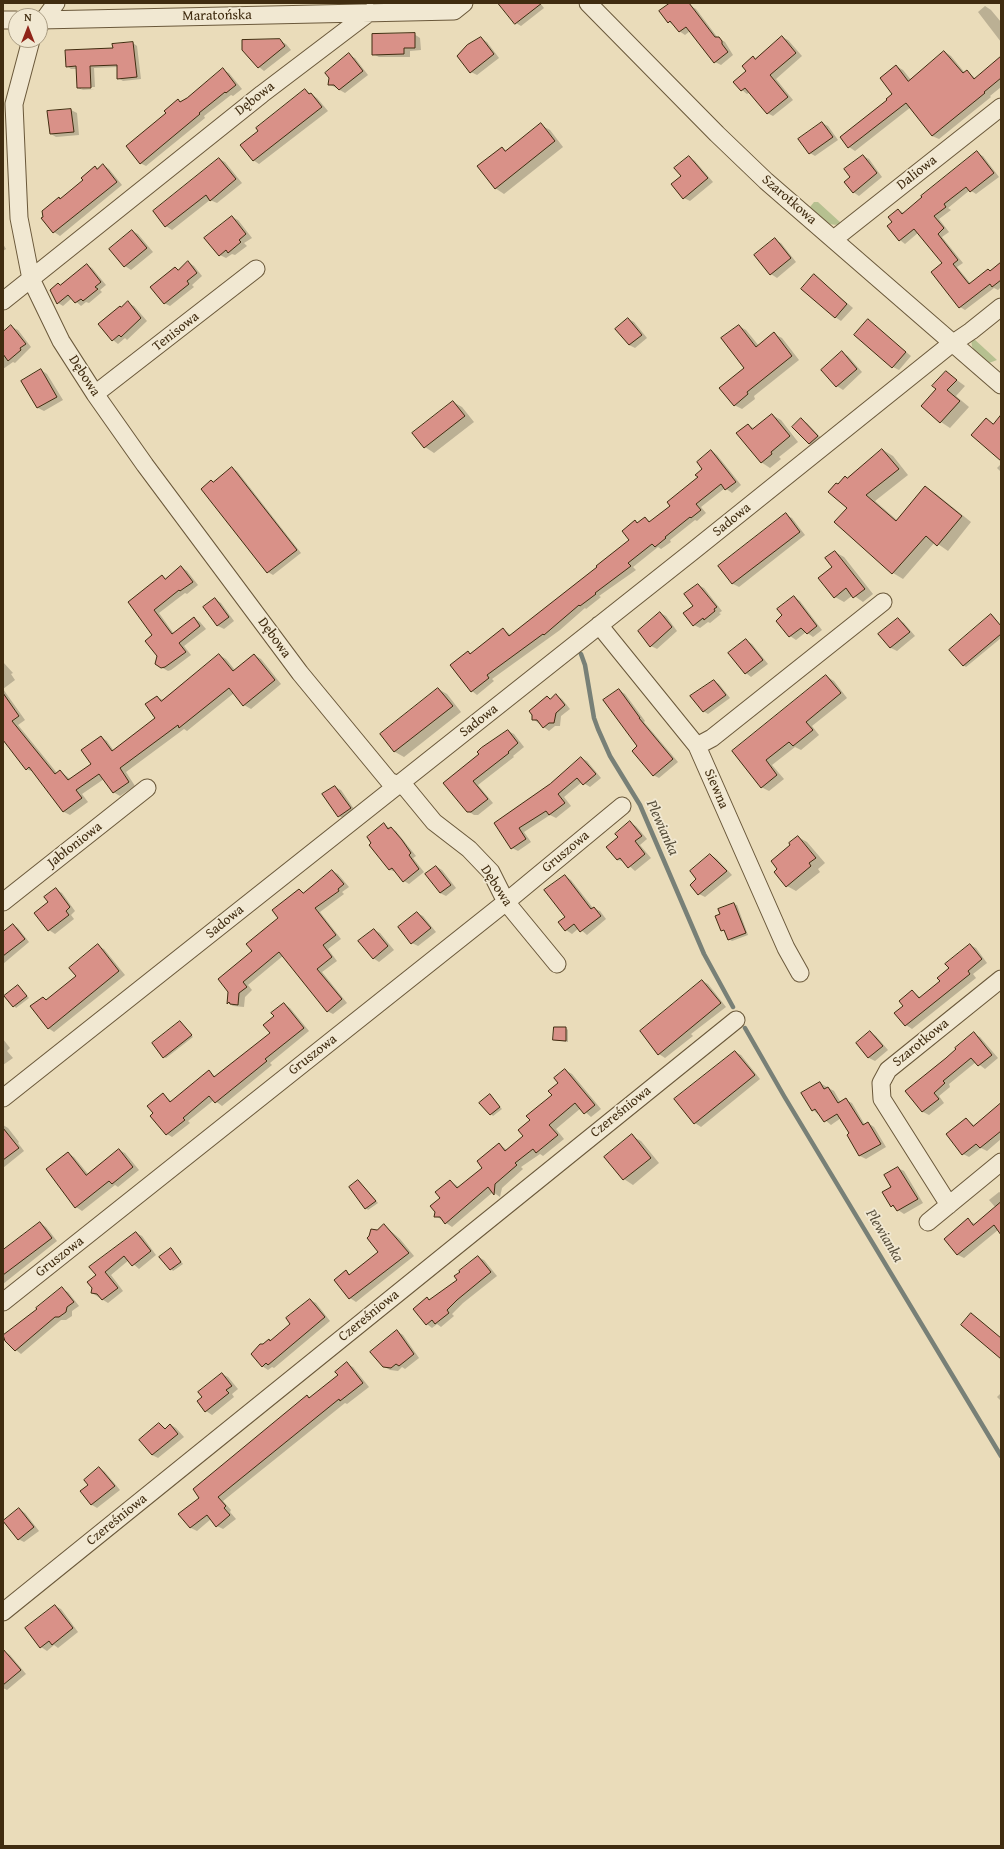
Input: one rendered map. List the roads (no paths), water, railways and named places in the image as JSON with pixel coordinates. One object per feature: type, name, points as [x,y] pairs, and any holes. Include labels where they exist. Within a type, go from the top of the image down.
[{"type":"street","points":[[48,13],[56,3]]},
{"type":"street","name":"Maratońska","points":[[48,22],[370,12],[454,11],[464,3]]},
{"type":"street","name":"Szarotkowa","points":[[588,3],[717,134],[766,180],[1001,385]]},
{"type":"street","name":"Dębowa","points":[[3,301],[262,94],[370,12]]},
{"type":"street","name":"Dębowa","points":[[30,48],[14,104],[19,218],[31,278],[61,341],[95,394],[145,465],[300,673],[389,782],[406,788],[434,822],[470,849],[490,872],[506,902],[557,964]]},
{"type":"street","name":"Daliowa","points":[[834,239],[1001,107]]},
{"type":"street","name":"Tenisowa","points":[[95,394],[256,269]]},
{"type":"street","name":"Sadowa","points":[[3,1098],[946,348],[1001,307]]},
{"type":"street","points":[[697,746],[712,738],[883,602]]},
{"type":"street","name":"Siewna","points":[[599,625],[697,746],[786,948],[800,973]]},
{"type":"street","name":"Jabłoniowa","points":[[3,902],[147,788]]},
{"type":"street","name":"Gruszowa","points":[[3,1302],[506,902],[622,806]]},
{"type":"street","name":"Szarotkowa","points":[[949,1205],[882,1099],[881,1083],[888,1070],[1001,979]]},
{"type":"street","name":"Czereśniowa","points":[[3,1612],[736,1020]]},
{"type":"street","points":[[928,1222],[1001,1162]]},
{"type":"waterway","name":"Plewianka","points":[[581,654],[585,665],[594,718],[598,729],[610,756],[640,805],[704,954],[733,1007]]},
{"type":"waterway","name":"Plewianka","points":[[745,1028],[784,1096],[1001,1456]]}]
